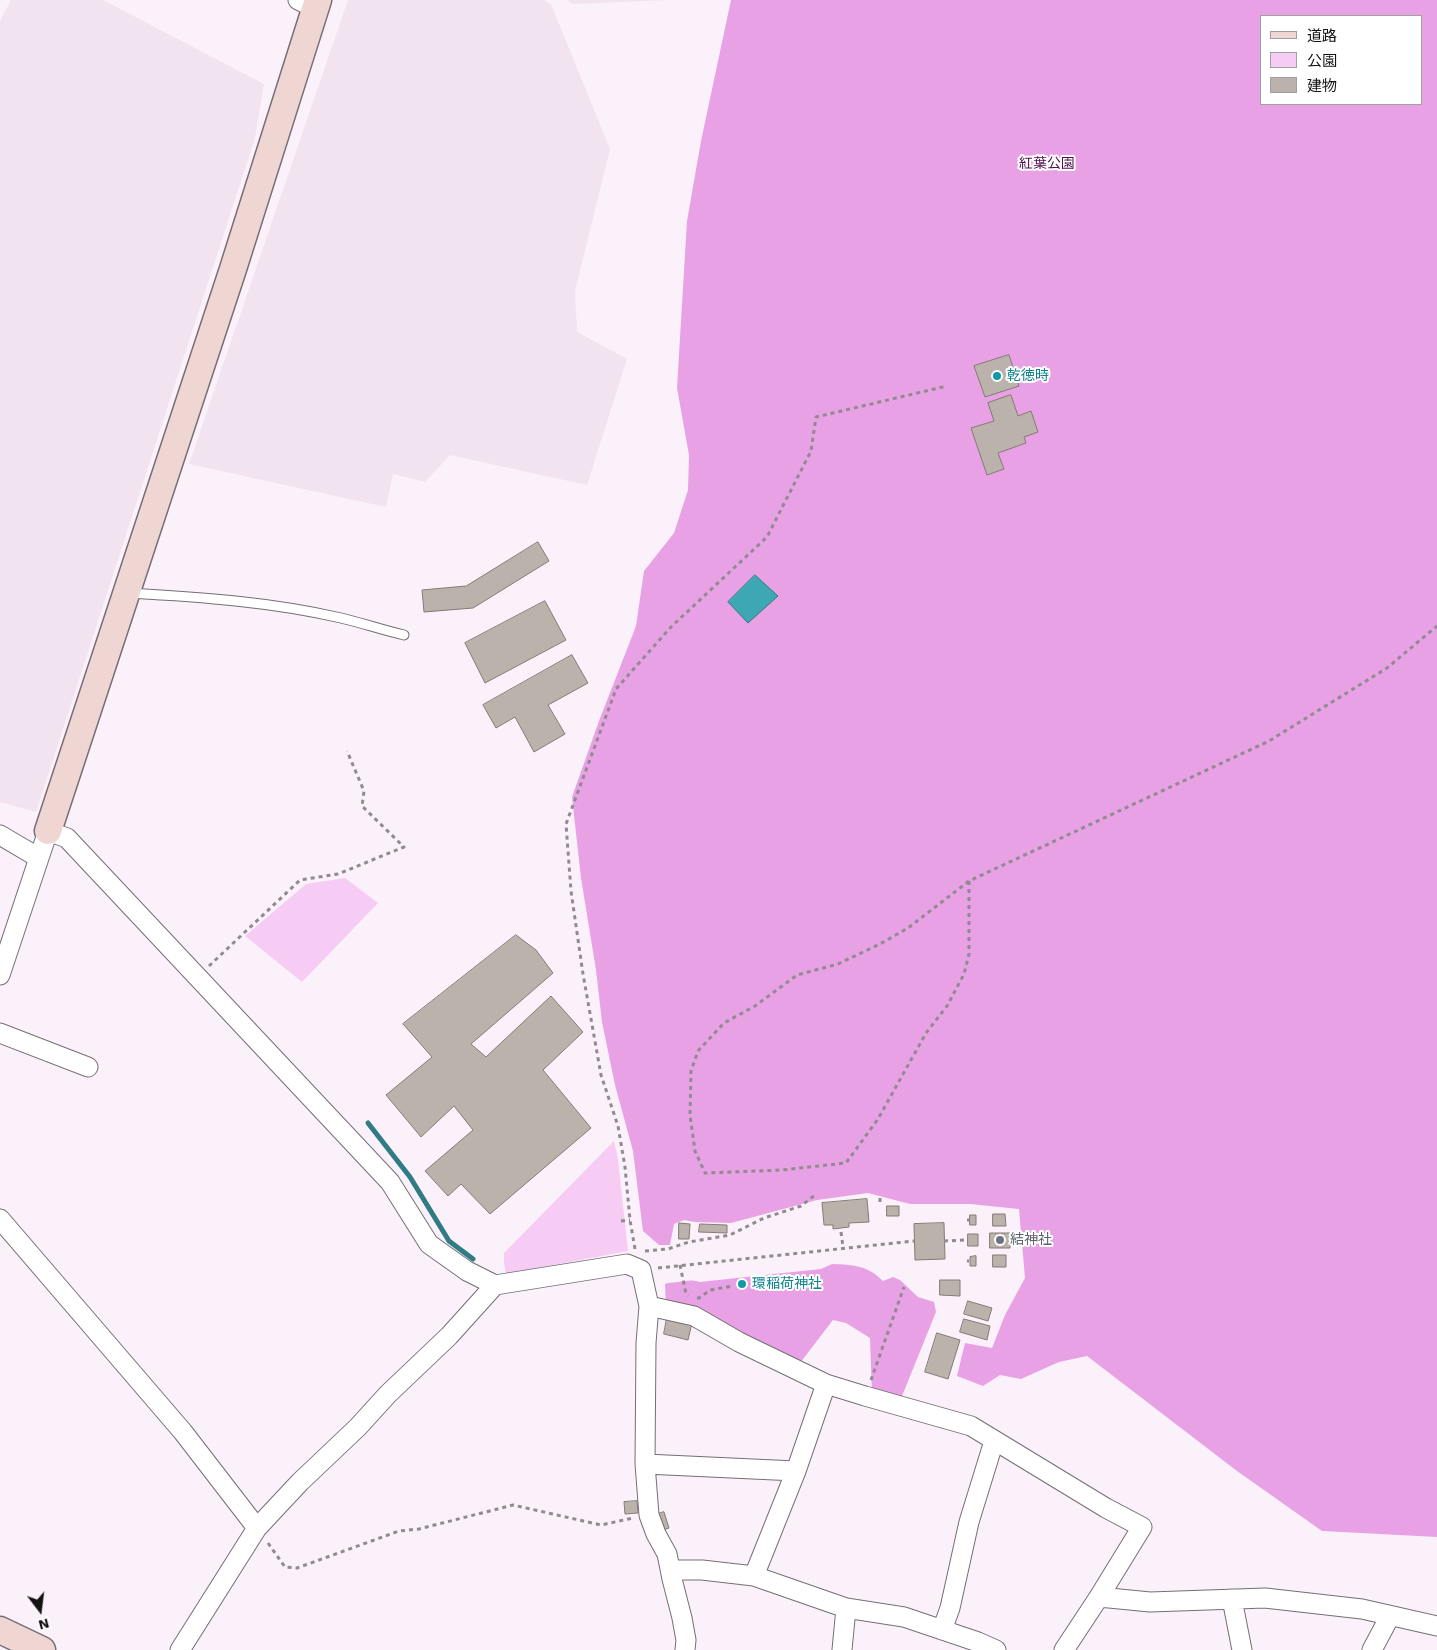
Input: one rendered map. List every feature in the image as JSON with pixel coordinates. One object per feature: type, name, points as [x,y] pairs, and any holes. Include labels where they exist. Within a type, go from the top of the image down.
[{"type":"street","points":[[0,975],[5,944],[39,858],[233,269],[310,3]]},
{"type":"street","points":[[48,831],[67,838],[390,1182],[429,1244],[467,1271],[495,1285],[627,1264],[644,1264],[649,1306],[646,1343],[645,1464],[649,1515],[656,1534],[667,1554],[682,1618],[686,1640],[685,1650]]},
{"type":"street","points":[[0,835],[39,858]]},
{"type":"street","points":[[0,1034],[88,1067]]},
{"type":"street","points":[[0,1219],[183,1432],[257,1528]]},
{"type":"street","points":[[180,1650],[257,1528],[300,1482],[358,1427],[388,1394],[449,1336],[495,1285]]},
{"type":"street","points":[[649,1306],[694,1316],[739,1342],[826,1384],[971,1426],[1106,1508],[1142,1527],[1064,1650]]},
{"type":"street","points":[[754,1576],[796,1471],[826,1384]]},
{"type":"street","points":[[942,1630],[950,1608],[969,1522],[994,1441]]},
{"type":"street","points":[[645,1464],[796,1471]]},
{"type":"street","points":[[670,1570],[702,1570],[754,1576],[846,1608],[904,1617],[996,1650]]},
{"type":"street","points":[[1099,1597],[1150,1602],[1264,1598],[1362,1610],[1437,1626]]},
{"type":"street","points":[[1232,1599],[1242,1650]]},
{"type":"street","points":[[842,1650],[846,1608]]},
{"type":"street","points":[[1372,1650],[1390,1616]]},
{"type":"street","points":[[0,1630],[42,1650]]},
{"type":"lane","points":[[125,593],[189,596],[258,604],[341,618],[404,636]]},
{"type":"path","points":[[644,1264],[630,1220],[625,1168],[618,1126],[601,1075],[583,974],[571,891],[566,824],[616,689],[671,627],[767,537],[811,451],[816,418],[947,386]]},
{"type":"path","points":[[969,881],[969,954],[964,974],[947,1006],[926,1034],[878,1119],[846,1163],[782,1170],[706,1173],[695,1152],[690,1115],[691,1071],[698,1051],[724,1023],[755,1006],[797,975],[838,964],[908,928],[969,881],[1269,741],[1387,668],[1437,626]]},
{"type":"path","points":[[197,977],[300,880],[338,874],[404,847],[362,806],[364,791],[347,751]]},
{"type":"path","points":[[644,1264],[668,1249],[690,1242],[730,1234],[764,1218],[801,1206],[815,1195]]},
{"type":"path","points":[[880,1198],[880,1204]]},
{"type":"path","points":[[621,1221],[630,1220]]},
{"type":"path","points":[[841,1232],[843,1248]]},
{"type":"path","points":[[944,1240],[966,1240]]},
{"type":"path","points":[[644,1264],[680,1266],[914,1241]]},
{"type":"path","points":[[680,1266],[686,1294],[694,1298],[699,1298],[710,1290],[733,1286]]},
{"type":"path","points":[[865,1396],[904,1286]]},
{"type":"path","points":[[257,1528],[285,1567],[297,1568],[399,1531],[418,1529],[513,1504],[601,1525],[649,1515]]},
{"type":"shaded area","points":[[11,0],[103,0],[264,84],[255,138],[36,812],[0,802],[0,21]]},
{"type":"shaded area","points":[[348,0],[544,0],[551,4],[610,149],[575,291],[577,332],[627,359],[587,485],[450,455],[425,482],[393,474],[386,507],[189,464]]},
{"type":"shaded area","points":[[567,0],[669,0],[573,4]]},
{"type":"green space","name":"紅葉公園","points":[[731,0],[1437,0],[1437,1537],[1322,1531],[1237,1471],[1087,1356],[1059,1362],[1021,1379],[1000,1375],[983,1386],[957,1376],[965,1343],[992,1348],[1005,1315],[1025,1278],[1019,1209],[970,1204],[910,1204],[868,1193],[817,1200],[731,1223],[684,1220],[674,1224],[670,1245],[659,1245],[643,1231],[633,1151],[615,1085],[602,1022],[596,970],[581,878],[572,797],[636,626],[644,571],[674,533],[688,490],[689,455],[677,388],[687,221],[701,141]]},
{"type":"green space","points":[[345,878],[378,903],[302,982],[245,936],[306,884]]},
{"type":"green space","points":[[614,1141],[618,1159],[628,1251],[506,1274],[504,1253]]},
{"type":"green space","points":[[832,1264],[866,1269],[883,1281],[893,1277],[900,1280],[918,1297],[934,1302],[936,1312],[900,1401],[872,1394],[870,1338],[846,1323],[833,1320],[800,1363],[666,1305],[665,1284],[668,1283],[691,1280],[700,1282],[821,1269]]},
{"type":"water","points":[[755,575],[778,596],[748,623],[728,602]]},
{"type":"building","name":"乾徳時","points":[[1009,355],[1019,386],[985,397],[974,366]]},
{"type":"building","points":[[1011,395],[1018,416],[1031,411],[1038,432],[1024,437],[1026,443],[998,453],[1004,469],[987,475],[971,428],[994,421],[988,403]]},
{"type":"building","points":[[538,542],[549,561],[473,608],[424,612],[422,590],[466,586]]},
{"type":"building","points":[[545,601],[566,640],[485,683],[465,643]]},
{"type":"building","points":[[572,655],[588,683],[548,705],[565,734],[534,752],[515,717],[496,728],[483,705]]},
{"type":"building","points":[[516,935],[536,950],[553,973],[471,1044],[486,1057],[551,996],[583,1032],[543,1070],[591,1128],[490,1214],[461,1184],[448,1196],[425,1171],[473,1130],[454,1106],[421,1137],[386,1095],[432,1057],[403,1024]]},
{"type":"building","points":[[867,1199],[869,1222],[849,1223],[849,1227],[833,1229],[833,1225],[824,1225],[822,1203]]},
{"type":"building","points":[[887,1206],[899,1206],[899,1216],[887,1216]]},
{"type":"building","points":[[993,1214],[1005,1214],[1006,1226],[993,1226]]},
{"type":"building","points":[[970,1215],[976,1215],[976,1225],[970,1225]]},
{"type":"building","points":[[679,1223],[690,1224],[689,1239],[679,1239]]},
{"type":"building","points":[[944,1223],[945,1259],[915,1260],[914,1224]]},
{"type":"building","points":[[700,1224],[727,1225],[727,1233],[699,1232]]},
{"type":"building","points":[[990,1233],[1010,1233],[1010,1248],[990,1248]]},
{"type":"building","points":[[968,1234],[978,1234],[978,1246],[968,1246]]},
{"type":"building","points":[[993,1255],[1006,1255],[1006,1267],[993,1267]]},
{"type":"building","points":[[976,1256],[976,1266],[970,1266],[970,1257]]},
{"type":"building","points":[[940,1280],[960,1280],[960,1296],[940,1295]]},
{"type":"building","name":"環稲荷神社","points":[[745,1281],[746,1287],[740,1288],[739,1282]]},
{"type":"building","points":[[968,1301],[992,1308],[988,1321],[964,1314]]},
{"type":"building","points":[[667,1318],[692,1323],[688,1340],[664,1334]]},
{"type":"building","points":[[964,1319],[990,1326],[987,1340],[960,1332]]},
{"type":"building","points":[[937,1333],[960,1340],[948,1379],[925,1372]]},
{"type":"building","points":[[637,1501],[638,1513],[625,1514],[624,1502]]},
{"type":"building","points":[[664,1512],[669,1528],[660,1531],[655,1515]]},
{"type":"waterway","points":[[368,1123],[410,1177],[449,1241],[473,1259]]},
{"type":"place","name":"乾徳時","points":[[997,376]]},
{"type":"place","name":"結神社","points":[[1000,1240]]},
{"type":"place","name":"環稲荷神社","points":[[742,1284]]}]
